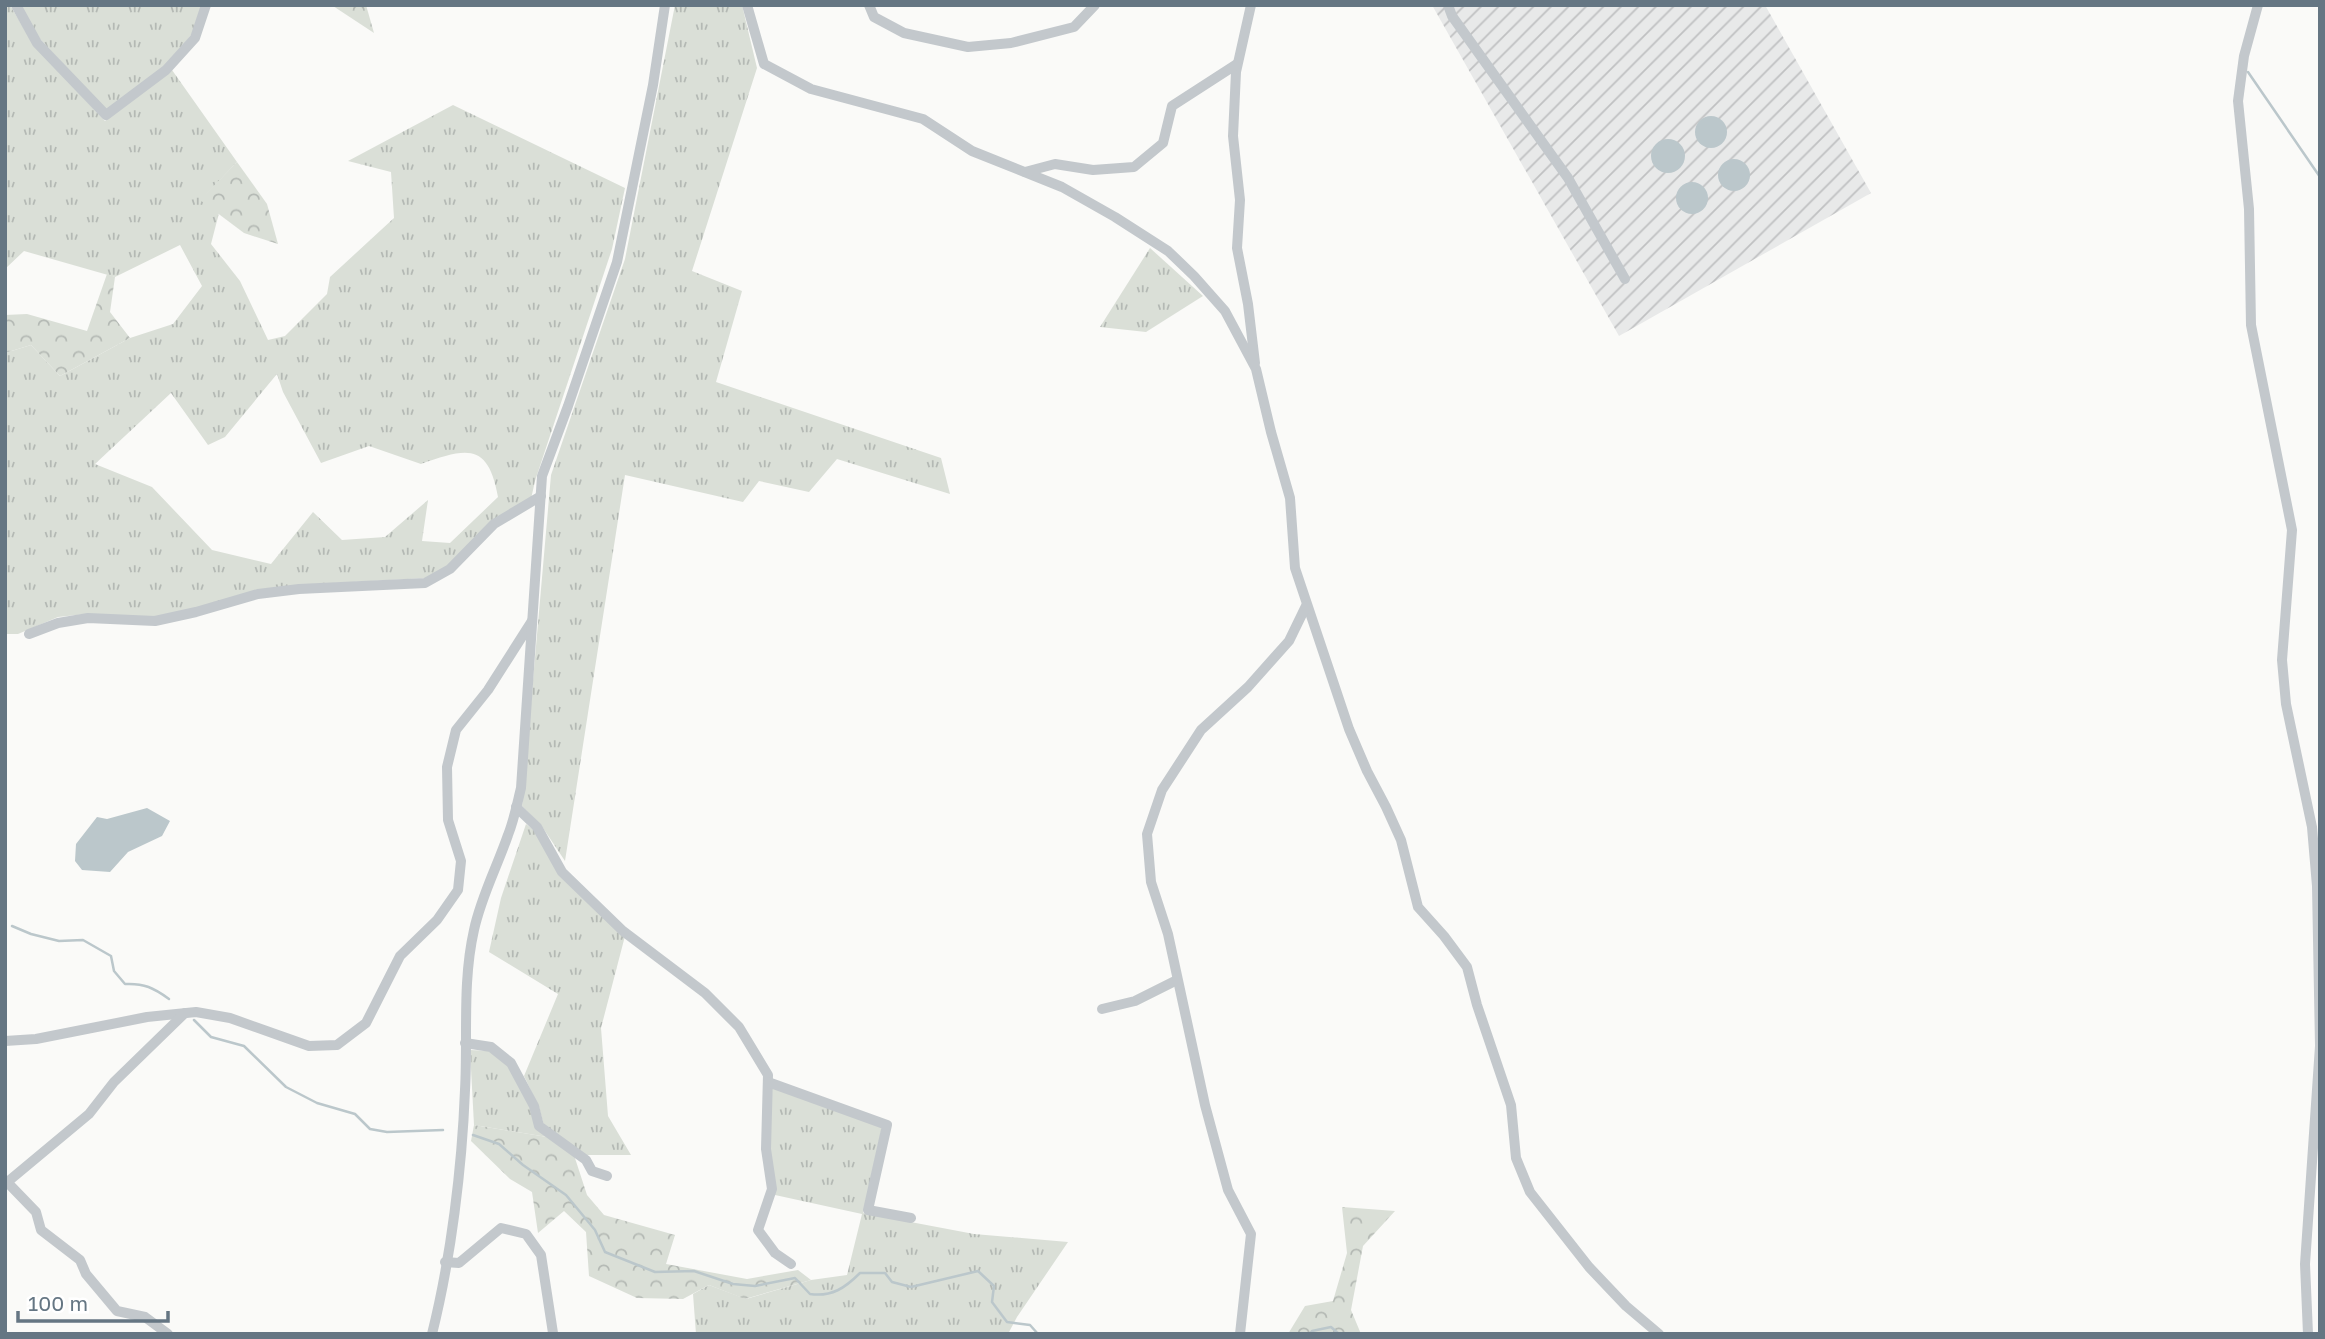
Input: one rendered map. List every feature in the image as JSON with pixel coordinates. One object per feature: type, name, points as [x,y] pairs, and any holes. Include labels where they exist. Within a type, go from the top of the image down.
[{"type":"street","points":[[16,5],[37,43],[106,115],[166,70],[195,38],[206,5]]},
{"type":"street","points":[[432,1334],[440,1303],[460,1160],[465,1089],[465,1006],[474,931],[492,874],[509,833],[521,788],[542,476],[569,406],[617,262],[650,98],[665,5]]},
{"type":"street","points":[[747,5],[764,64],[811,89],[923,119],[972,151],[1062,187],[1168,251],[1225,311],[1256,369]]},
{"type":"street","points":[[869,5],[874,17],[904,33],[968,47],[1011,43],[1074,27],[1095,5]]},
{"type":"street","points":[[1251,5],[1237,64],[1233,136],[1240,200],[1237,247],[1256,369],[1290,498],[1295,568],[1306,606],[1318,632],[1349,729],[1401,840],[1418,907],[1467,967],[1511,1105],[1516,1158],[1530,1192],[1589,1267],[1626,1306],[1658,1334]]},
{"type":"street","points":[[1448,5],[1452,16],[1568,178],[1625,279]]},
{"type":"street","points":[[2258,5],[2244,56],[2238,101],[2249,209],[2251,325],[2292,530],[2282,660],[2286,704],[2312,827],[2317,886],[2320,1046],[2306,1251],[2308,1334]]},
{"type":"street","points":[[1025,172],[1055,164],[1093,170],[1134,167],[1163,143],[1172,106],[1237,64]]},
{"type":"street","points":[[29,634],[58,623],[88,618],[155,621],[258,594],[299,589],[425,583],[450,569],[494,524],[541,496]]},
{"type":"street","points":[[1240,1334],[1251,1234],[1228,1190],[1205,1105],[1168,934],[1151,882],[1147,834],[1162,790],[1201,730],[1248,687],[1289,641],[1306,606]]},
{"type":"street","points":[[5,1041],[36,1039],[146,1017],[196,1012],[230,1018],[309,1045],[337,1045],[366,1023],[400,956],[438,920],[458,890],[461,861],[448,820],[447,767],[456,730],[488,690],[533,619]]},
{"type":"street","points":[[516,807],[537,827],[562,872],[623,931],[705,993],[739,1027],[768,1075],[766,1149],[772,1189],[758,1230],[775,1253],[791,1264]]},
{"type":"street","points":[[1102,1009],[1135,1001],[1177,980]]},
{"type":"street","points":[[168,1334],[145,1317],[117,1311],[86,1274],[80,1260],[41,1230],[36,1212],[6,1183],[89,1114],[114,1082],[185,1013]]},
{"type":"street","points":[[465,1043],[491,1047],[511,1063],[534,1106],[539,1126],[586,1160],[592,1171],[607,1176]]},
{"type":"street","points":[[768,1082],[887,1125],[868,1210],[911,1218]]},
{"type":"street","points":[[446,1262],[459,1264],[500,1228],[526,1234],[541,1255],[553,1333]]},
{"type":"shaded area","points":[[1432,5],[1765,5],[1871,193],[1619,336]]},
{"type":"shaded area","points":[[1711,116],[1723,120],[1727,132],[1723,144],[1711,148],[1699,144],[1695,132],[1699,120]]},
{"type":"shaded area","points":[[1668,139],[1680,144],[1685,156],[1680,168],[1668,173],[1656,168],[1651,156],[1656,144]]},
{"type":"shaded area","points":[[1734,159],[1745,164],[1750,175],[1745,186],[1734,191],[1723,186],[1718,175],[1723,164]]},
{"type":"shaded area","points":[[1692,182],[1704,186],[1708,198],[1704,210],[1692,214],[1680,210],[1676,198],[1680,186]]},
{"type":"shaded area","points":[[147,808],[170,821],[162,836],[128,852],[110,872],[82,870],[75,861],[76,844],[97,817],[107,819]]},
{"type":"green space","points":[[5,5],[10,5],[33,44],[105,121],[172,70],[237,162],[201,200],[219,213],[211,244],[240,281],[268,340],[285,336],[327,294],[330,277],[394,218],[391,172],[348,161],[453,105],[625,188],[612,249],[531,499],[449,565],[426,578],[316,584],[157,617],[86,614],[58,617],[18,634],[5,634],[5,353],[31,345],[60,376],[130,338],[173,324],[202,286],[180,245],[115,277],[24,251],[5,269]],"holes":[[[277,374],[283,392],[321,463],[369,446],[421,464],[451,455],[473,454],[488,466],[498,497],[450,543],[422,541],[428,500],[385,537],[342,540],[313,512],[271,564],[212,550],[152,487],[95,464],[171,393],[208,445],[225,437]]]},
{"type":"green space","points":[[20,5],[202,5],[193,33],[163,68],[106,110],[40,39]]},
{"type":"green space","points":[[366,5],[374,33],[333,6]]},
{"type":"green space","points":[[675,5],[742,5],[757,68],[692,271],[742,291],[716,382],[941,458],[950,494],[837,459],[809,492],[759,481],[743,502],[625,475],[565,861],[541,825],[522,806],[551,475],[625,259]]},
{"type":"green space","points":[[237,162],[267,204],[278,244],[244,233],[200,200]]},
{"type":"green space","points":[[1150,248],[1203,296],[1146,332],[1100,327]]},
{"type":"green space","points":[[107,274],[115,277],[110,312],[130,338],[60,376],[31,345],[5,353],[5,315],[27,314],[87,331]]},
{"type":"green space","points":[[526,824],[535,831],[560,876],[625,936],[601,1028],[608,1116],[631,1155],[583,1155],[544,1126],[539,1107],[524,1076],[558,994],[489,952],[501,898]]},
{"type":"green space","points":[[470,1050],[490,1051],[509,1067],[547,1137],[474,1125]]},
{"type":"green space","points":[[771,1086],[882,1127],[863,1213],[974,1234],[1068,1242],[1008,1334],[696,1334],[693,1294],[709,1285],[746,1299],[811,1280],[847,1275],[862,1214],[775,1195],[769,1150]]},
{"type":"green space","points":[[474,1125],[547,1137],[574,1155],[587,1195],[604,1215],[675,1235],[666,1264],[747,1279],[798,1270],[811,1280],[745,1299],[709,1285],[683,1299],[637,1298],[589,1276],[586,1232],[564,1211],[538,1233],[532,1192],[510,1179],[471,1141]]},
{"type":"green space","points":[[1342,1207],[1395,1211],[1363,1246],[1351,1310],[1361,1334],[1288,1334],[1305,1306],[1333,1301],[1347,1253]]},
{"type":"waterway","points":[[2248,72],[2320,177]]},
{"type":"waterway","points":[[12,926],[59,941],[83,940],[111,956],[114,971],[125,984],[148,987],[169,999]]},
{"type":"waterway","points":[[194,1020],[211,1037],[244,1046],[286,1087],[317,1103],[355,1114],[370,1129],[387,1132],[443,1130]]},
{"type":"waterway","points":[[473,1135],[499,1144],[523,1165],[566,1195],[595,1230],[605,1252],[655,1272],[694,1271],[733,1284],[755,1286],[795,1278],[810,1294],[818,1295],[838,1290],[860,1273],[885,1273],[892,1282],[911,1287],[978,1271],[994,1286],[992,1302],[1007,1322],[1030,1325],[1038,1334]]},
{"type":"waterway","points":[[1310,1334],[1312,1331],[1331,1327],[1339,1334]]}]
